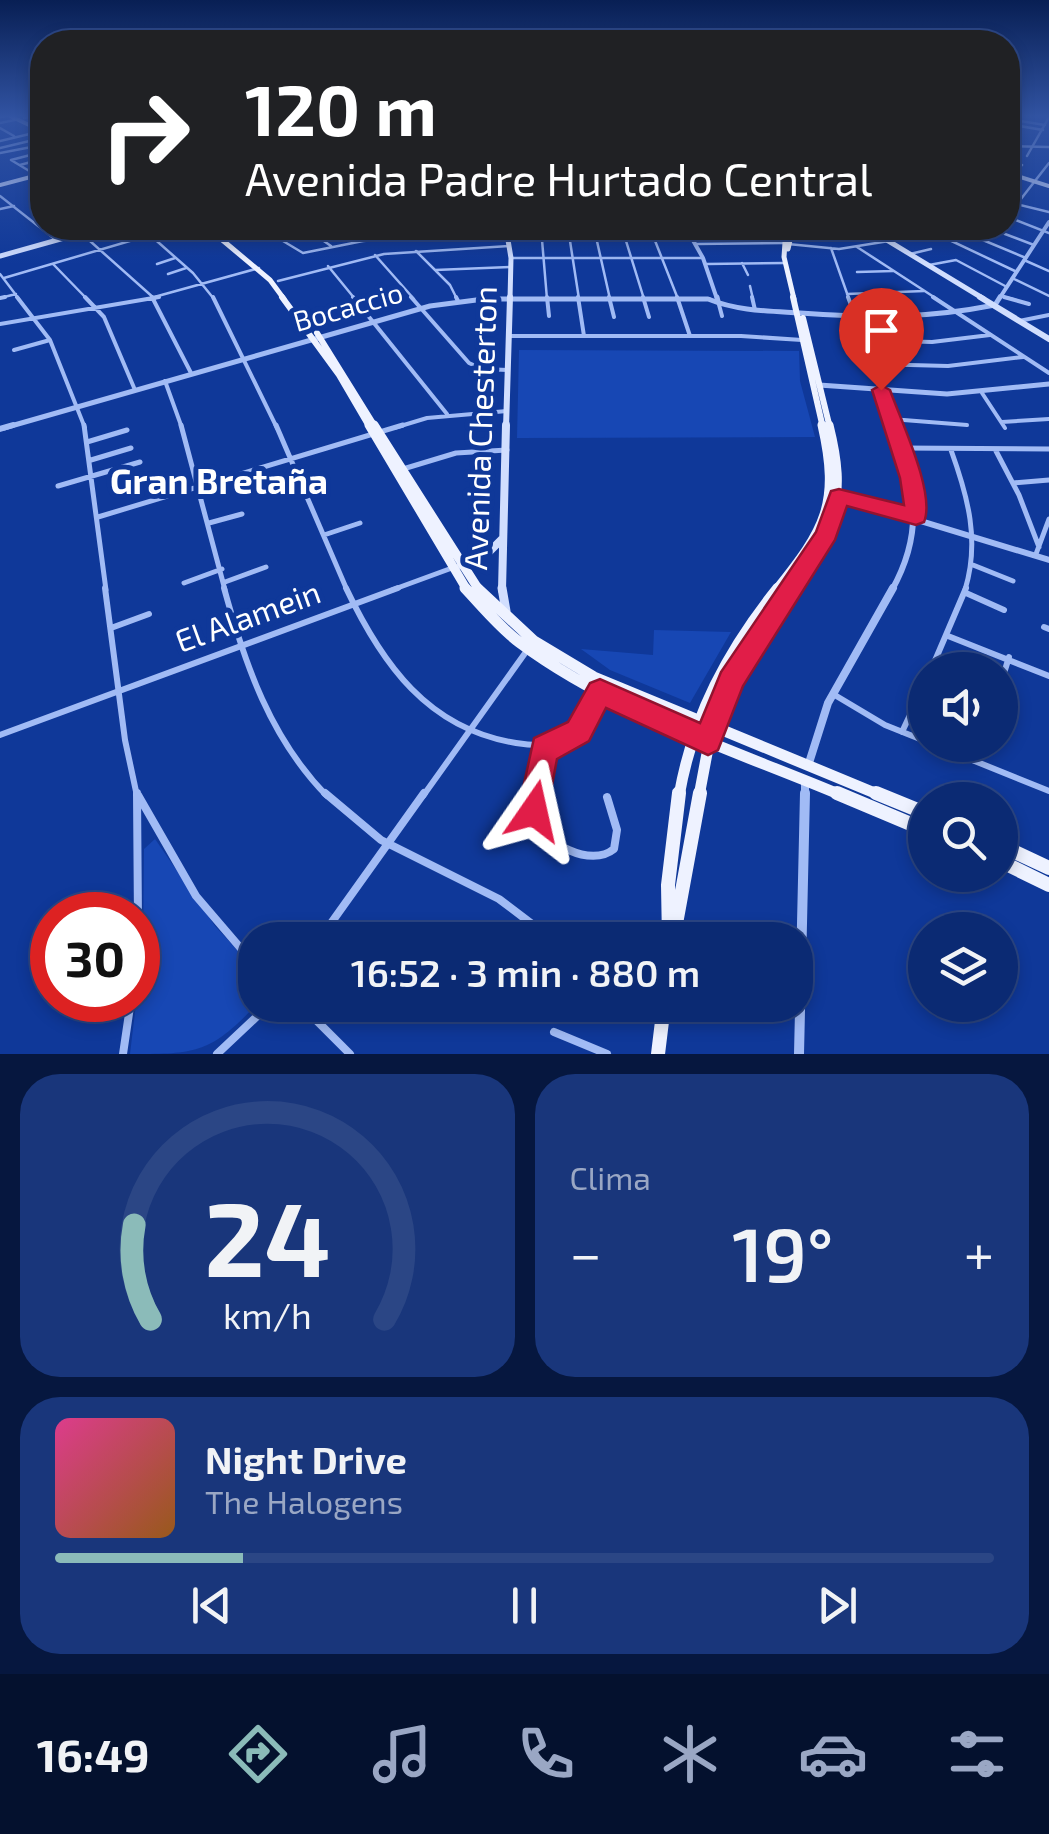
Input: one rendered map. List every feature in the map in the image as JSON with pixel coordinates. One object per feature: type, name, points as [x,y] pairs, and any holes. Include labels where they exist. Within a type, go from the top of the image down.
[{"type":"main road","points":[[0,182],[30,177]]},
{"type":"main road","points":[[1020,177],[1049,186]]},
{"type":"main road","points":[[0,256],[56,240]]},
{"type":"main road","points":[[225,240],[259,268],[316,337]]},
{"type":"main road","points":[[230,240],[278,281],[378,433],[482,609],[528,649],[600,692],[696,728],[908,821]]},
{"type":"main road","name":"Avenida Chesterton","points":[[508,240],[511,267],[502,599],[516,627]]},
{"type":"main road","points":[[674,922],[710,734],[731,680],[826,534],[835,495],[839,465],[802,340],[799,313],[784,262],[787,240]]},
{"type":"main road","points":[[890,241],[1047,336]]},
{"type":"main road","points":[[786,243],[816,385]]},
{"type":"main road","points":[[378,433],[403,468],[456,566],[516,627],[584,672],[696,728]]},
{"type":"main road","points":[[672,922],[676,827],[696,728],[736,646],[818,531],[835,495]]},
{"type":"main road","name":"El Alamein","points":[[456,566],[484,556],[499,544],[504,534]]},
{"type":"main road","points":[[484,556],[497,560],[502,568]]},
{"type":"main road","points":[[806,774],[908,808]]},
{"type":"main road","points":[[1018,853],[1049,868]]},
{"type":"main road","points":[[1018,870],[1049,885]]},
{"type":"main road","points":[[658,1054],[662,1022]]},
{"type":"street","points":[[20,165],[30,170]]},
{"type":"street","points":[[1020,201],[1047,165]]},
{"type":"street","points":[[0,196],[30,219]]},
{"type":"street","points":[[1020,205],[1049,212]]},
{"type":"street","points":[[0,210],[14,206]]},
{"type":"street","points":[[995,306],[1047,228],[1020,220]]},
{"type":"street","points":[[89,240],[155,298],[191,373]]},
{"type":"street","points":[[133,240],[2,278],[50,340],[79,406],[87,442],[136,792],[138,892]]},
{"type":"street","points":[[155,240],[204,285],[291,459],[368,633],[394,670],[428,703],[469,731],[491,740],[544,748],[560,744],[578,731],[600,692]]},
{"type":"street","points":[[280,240],[299,253],[372,240]]},
{"type":"street","points":[[323,240],[333,247]]},
{"type":"street","points":[[398,240],[404,252]]},
{"type":"street","points":[[543,240],[549,316]]},
{"type":"street","points":[[569,240],[575,258],[584,336]]},
{"type":"street","points":[[598,240],[614,317]]},
{"type":"street","points":[[627,240],[649,317]]},
{"type":"street","points":[[656,240],[690,336]]},
{"type":"street","points":[[694,240],[722,316]]},
{"type":"street","points":[[949,240],[1016,272]]},
{"type":"street","points":[[981,240],[1049,271]]},
{"type":"street","points":[[1020,240],[1034,245]]},
{"type":"street","points":[[696,244],[786,243],[831,248],[890,241]]},
{"type":"street","points":[[736,244],[740,251]]},
{"type":"street","points":[[278,281],[374,256],[509,246]]},
{"type":"street","points":[[857,247],[1049,373]]},
{"type":"street","points":[[799,1054],[806,774],[833,694],[902,572],[916,517],[913,486],[901,448],[831,248]]},
{"type":"street","points":[[910,254],[931,248]]},
{"type":"street","points":[[416,251],[454,289],[458,301]]},
{"type":"street","points":[[374,256],[470,365],[508,370]]},
{"type":"street","points":[[157,264],[175,258]]},
{"type":"street","points":[[511,258],[784,262]]},
{"type":"street","points":[[929,265],[956,260],[1007,287]]},
{"type":"street","points":[[742,263],[748,275]]},
{"type":"street","points":[[53,264],[98,308],[114,336],[135,390]]},
{"type":"street","points":[[328,266],[447,414]]},
{"type":"street","points":[[436,270],[511,267]]},
{"type":"street","points":[[168,274],[186,268]]},
{"type":"street","points":[[0,324],[155,298],[259,268]]},
{"type":"street","points":[[858,272],[893,271]]},
{"type":"street","points":[[1012,278],[1049,296]]},
{"type":"street","points":[[750,286],[755,310]]},
{"type":"street","points":[[847,294],[924,291]]},
{"type":"street","points":[[0,298],[16,294]]},
{"type":"street","points":[[1000,296],[1028,304]]},
{"type":"street","name":"Bocaccio","points":[[0,429],[372,320],[458,301],[678,299],[718,301],[732,309],[908,319],[995,306]]},
{"type":"street","points":[[1019,320],[1049,315]]},
{"type":"street","points":[[864,340],[932,342],[992,335]]},
{"type":"street","points":[[509,336],[802,340]]},
{"type":"street","points":[[14,350],[50,340]]},
{"type":"street","points":[[872,364],[960,366],[1024,356]]},
{"type":"street","points":[[164,381],[261,700],[285,744],[328,795],[388,844],[500,900],[529,922]]},
{"type":"street","points":[[816,385],[982,393],[1049,384]]},
{"type":"street","points":[[982,393],[1004,425],[1049,420]]},
{"type":"street","points":[[98,517],[447,414],[508,411]]},
{"type":"street","points":[[891,419],[966,425]]},
{"type":"street","points":[[87,442],[127,430]]},
{"type":"street","points":[[90,460],[132,448]]},
{"type":"street","points":[[901,448],[1049,449]]},
{"type":"street","points":[[403,468],[456,452],[506,450]]},
{"type":"street","points":[[940,652],[966,593],[975,535],[971,503],[951,450]]},
{"type":"street","points":[[996,450],[1014,482],[1037,550]]},
{"type":"street","points":[[58,486],[140,462]]},
{"type":"street","points":[[1014,482],[1049,480]]},
{"type":"street","points":[[835,495],[1037,550],[1049,560]]},
{"type":"street","points":[[209,524],[242,514]]},
{"type":"street","points":[[1037,550],[1049,519]]},
{"type":"street","points":[[324,536],[360,523]]},
{"type":"street","name":"El Alamein","points":[[0,735],[456,566]]},
{"type":"street","points":[[973,566],[1013,581]]},
{"type":"street","points":[[225,582],[266,567]]},
{"type":"street","points":[[184,583],[222,569]]},
{"type":"street","points":[[966,593],[1004,610]]},
{"type":"street","points":[[111,628],[149,614]]},
{"type":"street","points":[[948,636],[994,652]]},
{"type":"street","points":[[332,922],[528,649]]},
{"type":"street","points":[[1018,661],[1049,676]]},
{"type":"street","points":[[833,694],[908,734]]},
{"type":"street","points":[[902,732],[908,719]]},
{"type":"street","points":[[544,748],[534,816],[557,842],[592,859],[611,852],[617,834],[608,797]]},
{"type":"street","points":[[977,762],[1049,791]]},
{"type":"street","points":[[136,792],[196,896],[238,945]]},
{"type":"street","points":[[124,1054],[128,1022]]},
{"type":"street","points":[[217,1054],[250,1022]]},
{"type":"street","points":[[318,1022],[350,1054]]},
{"type":"street","points":[[554,1032],[607,1054]]},
{"type":"shaded area","points":[[519,350],[799,351],[800,381],[815,437],[517,438]]},
{"type":"shaded area","points":[[654,630],[731,632],[690,703],[610,670],[581,649],[653,655]]},
{"type":"shaded area","points":[[155,839],[215,926],[238,951],[239,1022],[200,1048],[130,1054],[134,1022],[160,1022],[160,892],[144,892],[144,849]]},
{"type":"district","name":"Gran Bretaña","points":[[219,482]]},
{"type":"route","points":[[534,811],[544,748],[567,741],[578,731],[600,692],[708,740],[731,680],[826,534],[839,496],[916,517],[911,478],[881,390]]}]
